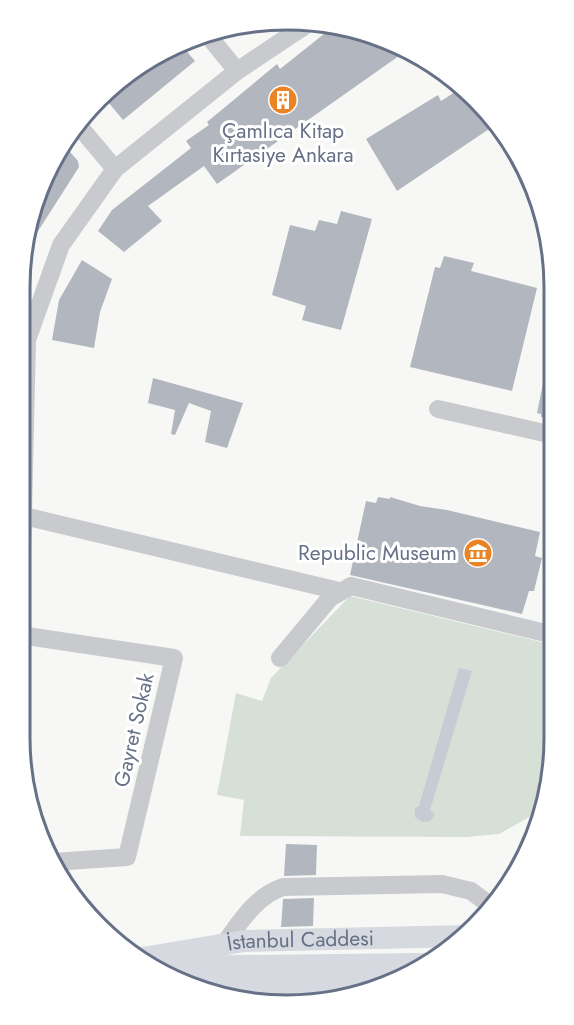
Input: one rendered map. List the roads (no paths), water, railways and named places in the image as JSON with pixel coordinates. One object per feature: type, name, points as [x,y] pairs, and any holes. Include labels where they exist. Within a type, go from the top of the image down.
[{"type":"main road","name":"İstanbul Caddesi","points":[[151,957],[244,941],[450,936]]},
{"type":"main road","name":"İstanbul Caddesi","points":[[170,967],[409,964]]},
{"type":"main road","name":"İstanbul Caddesi","points":[[223,987],[356,985]]},
{"type":"street","points":[[30,332],[61,245],[115,169],[237,71],[298,31]]},
{"type":"street","points":[[213,41],[237,71]]},
{"type":"street","points":[[84,130],[115,169]]},
{"type":"street","points":[[438,409],[544,433]]},
{"type":"street","points":[[30,517],[339,591]]},
{"type":"street","points":[[280,658],[330,598],[351,586],[544,633]]},
{"type":"street","name":"Gayret Sokak","points":[[30,636],[174,658],[127,857],[62,861]]},
{"type":"street","points":[[224,944],[252,907],[270,891],[283,887],[442,884],[471,891],[485,901]]},
{"type":"place","name":"Çamlıca Kitap Kırtasiye Ankara","points":[[283,100]]},
{"type":"place","name":"Republic Museum","points":[[478,553]]}]
